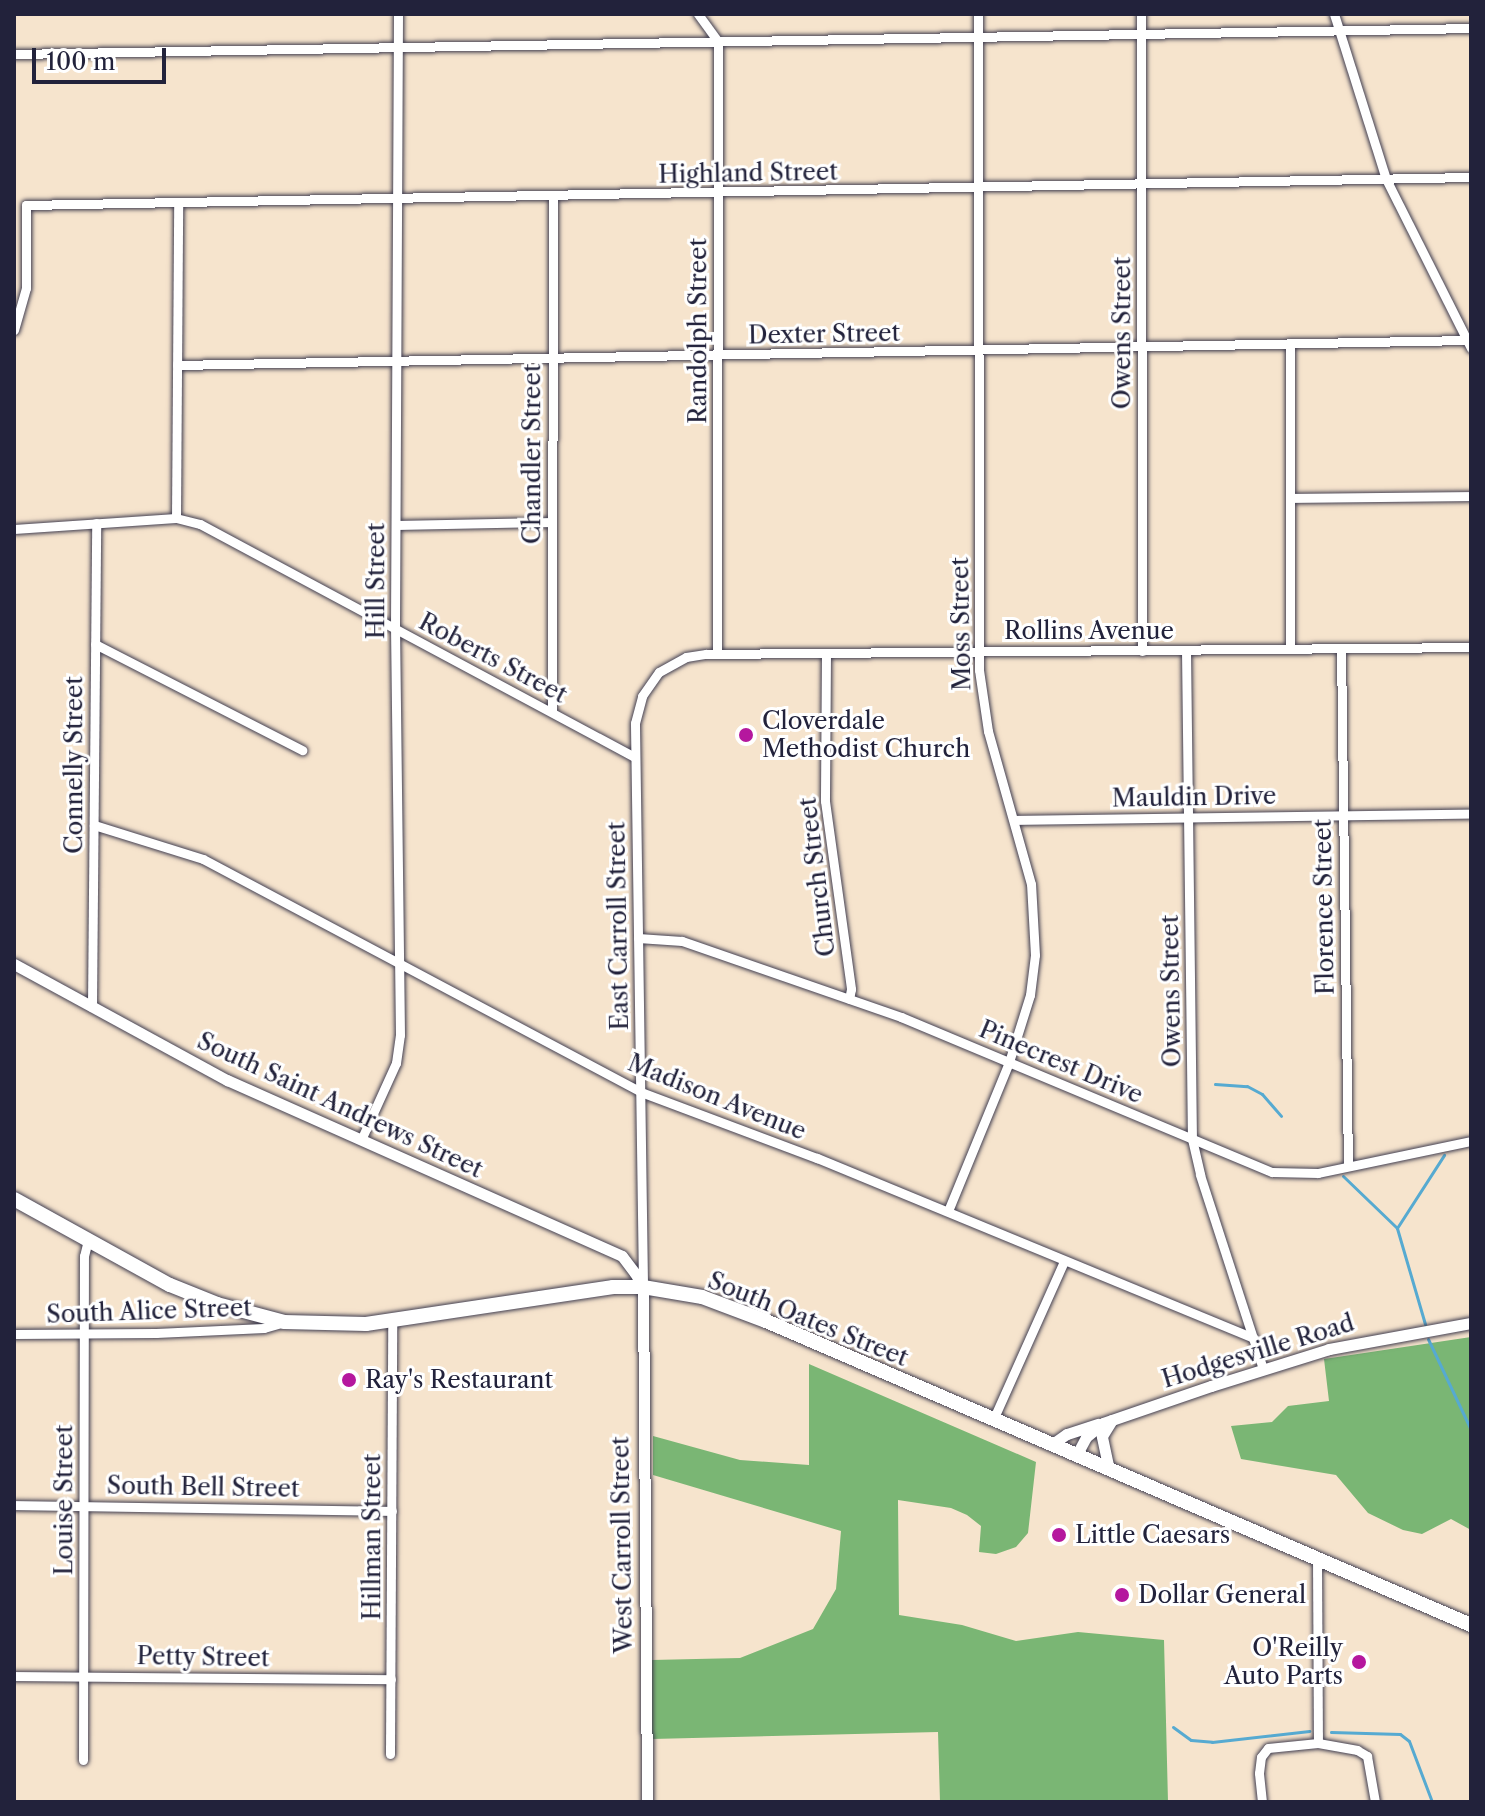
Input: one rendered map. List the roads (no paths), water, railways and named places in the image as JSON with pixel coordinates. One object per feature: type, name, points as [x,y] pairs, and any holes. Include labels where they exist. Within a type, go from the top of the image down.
[{"type":"main road","name":"South Oates Street","points":[[14,1199],[197,1297],[284,1322],[344,1325],[392,1321],[590,1289],[643,1287],[722,1303],[1471,1625]]},
{"type":"street","name":"Hill Street","points":[[361,1140],[399,1050],[395,629],[398,14]]},
{"type":"street","points":[[698,14],[718,42]]},
{"type":"street","name":"Moss Street","points":[[948,1211],[1009,1062],[1027,1007],[1035,955],[1031,884],[983,711],[980,651],[978,14]]},
{"type":"street","name":"Owens Street","points":[[1141,14],[1142,651]]},
{"type":"street","points":[[1334,14],[1386,179],[1469,342]]},
{"type":"street","points":[[14,54],[1471,28]]},
{"type":"street","name":"Randolph Street","points":[[717,654],[718,42]]},
{"type":"street","name":"Highland Street","points":[[14,330],[26,288],[26,205],[718,194],[1471,177]]},
{"type":"street","name":"Chandler Street","points":[[552,711],[553,197]]},
{"type":"street","points":[[176,518],[178,203]]},
{"type":"street","name":"Dexter Street","points":[[177,365],[1469,342]]},
{"type":"street","points":[[1290,344],[1290,649]]},
{"type":"street","points":[[1290,498],[1471,496]]},
{"type":"street","name":"Roberts Street","points":[[14,529],[176,518],[200,524],[635,757]]},
{"type":"street","points":[[396,525],[552,522]]},
{"type":"street","name":"Connelly Street","points":[[92,1007],[96,523]]},
{"type":"street","points":[[95,644],[302,750]]},
{"type":"street","name":"Rollins Avenue","points":[[635,757],[636,714],[652,679],[686,657],[717,654],[1471,647]]},
{"type":"street","name":"Florence Street","points":[[1341,648],[1348,1166]]},
{"type":"street","name":"Owens Street","points":[[1186,650],[1192,1139],[1200,1175],[1263,1369]]},
{"type":"street","name":"Church Street","points":[[826,653],[825,801],[851,989],[849,999]]},
{"type":"street","name":"East Carroll Street","points":[[635,757],[643,1287]]},
{"type":"street","name":"Mauldin Drive","points":[[1014,820],[1471,814]]},
{"type":"street","name":"Madison Avenue","points":[[94,825],[203,859],[641,1092],[762,1136],[1253,1338]]},
{"type":"street","name":"Pinecrest Drive","points":[[638,938],[682,941],[849,999],[1284,1175],[1348,1166],[1471,1141]]},
{"type":"street","name":"South Saint Andrews Street","points":[[14,964],[227,1080],[622,1256],[643,1287]]},
{"type":"street","name":"Louise Street","points":[[83,1760],[83,1334],[84,1256],[88,1240]]},
{"type":"street","points":[[993,1420],[1064,1261]]},
{"type":"street","name":"West Carroll Street","points":[[643,1287],[647,1802]]},
{"type":"street","name":"Hillman Street","points":[[390,1754],[392,1321]]},
{"type":"street","name":"South Alice Street","points":[[14,1334],[264,1328],[284,1322]]},
{"type":"street","name":"Hodgesville Road","points":[[1051,1445],[1067,1434],[1263,1369],[1363,1342],[1471,1323]]},
{"type":"street","points":[[1076,1456],[1086,1437],[1107,1422]]},
{"type":"street","points":[[1107,1422],[1102,1436],[1109,1470]]},
{"type":"street","name":"South Bell Street","points":[[14,1505],[392,1511]]},
{"type":"street","points":[[1317,1558],[1318,1743]]},
{"type":"street","name":"Petty Street","points":[[14,1676],[391,1679]]},
{"type":"street","points":[[1262,1802],[1259,1773],[1261,1757],[1268,1748],[1318,1743],[1357,1750],[1367,1756],[1375,1802]]},
{"type":"waterway","points":[[1215,1084],[1247,1086],[1262,1094],[1281,1116]]},
{"type":"waterway","points":[[1425,1324],[1397,1228],[1444,1155]]},
{"type":"waterway","points":[[1343,1176],[1397,1228]]},
{"type":"waterway","points":[[1428,1339],[1471,1430]]},
{"type":"waterway","points":[[1173,1727],[1191,1740],[1212,1742],[1309,1731]]},
{"type":"waterway","points":[[1331,1732],[1400,1734],[1409,1741],[1432,1802]]},
{"type":"place","name":"Cloverdale Methodist Church","points":[[746,735]]},
{"type":"place","name":"Ray's Restaurant","points":[[349,1380]]},
{"type":"place","name":"Little Caesars","points":[[1059,1535]]},
{"type":"place","name":"Dollar General","points":[[1122,1595]]},
{"type":"place","name":"O'Reilly Auto Parts","points":[[1359,1662]]}]
